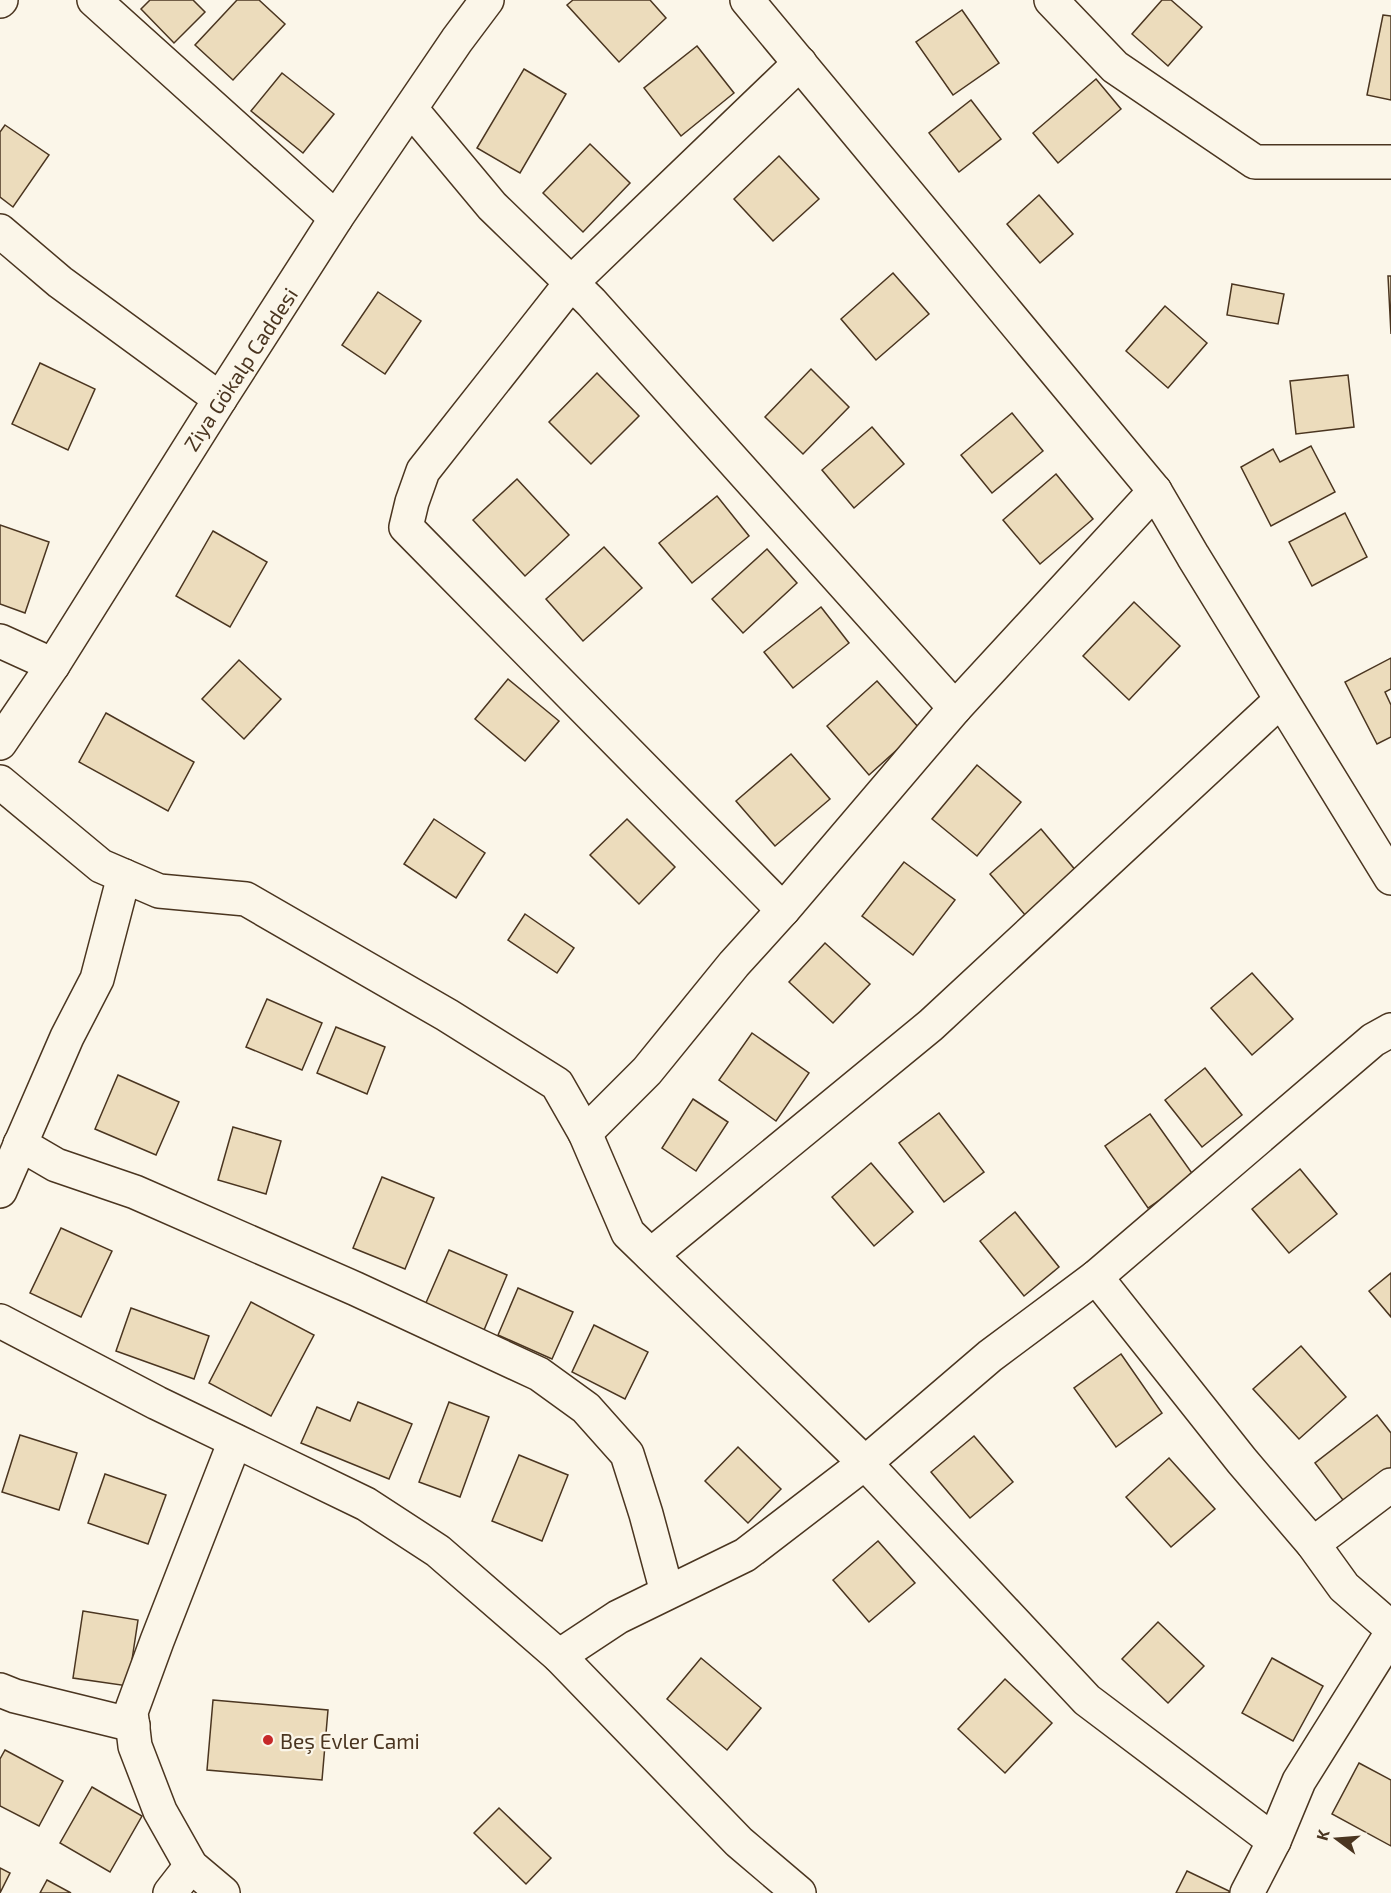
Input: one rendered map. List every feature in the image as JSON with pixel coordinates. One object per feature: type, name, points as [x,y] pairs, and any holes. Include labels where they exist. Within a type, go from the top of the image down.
[{"type":"street","points":[[94,0],[336,218]]},
{"type":"street","name":"Ziya Gökalp Caddesi","points":[[0,742],[53,665],[336,218],[457,40],[487,0]]},
{"type":"street","points":[[747,0],[1155,491],[1391,878]]},
{"type":"street","points":[[1051,0],[1114,67],[1255,162],[1391,162]]},
{"type":"street","points":[[783,910],[406,527],[423,471],[571,283],[800,63]]},
{"type":"street","points":[[411,110],[492,206],[591,302],[955,708]]},
{"type":"street","points":[[0,231],[60,282],[220,399]]},
{"type":"street","points":[[585,1133],[647,1071],[734,964],[783,910],[955,708],[1155,491]]},
{"type":"street","points":[[0,641],[53,665]]},
{"type":"street","points":[[651,1255],[931,1025],[1281,700]]},
{"type":"street","points":[[0,782],[101,866],[159,891],[246,899],[447,1015],[557,1084],[585,1133],[628,1233],[865,1463],[1088,1701],[1274,1841]]},
{"type":"street","points":[[0,1191],[67,1036],[97,979],[124,876]]},
{"type":"street","points":[[559,1656],[618,1617],[745,1555],[865,1463],[990,1356],[1096,1277],[1373,1040],[1391,1030]]},
{"type":"street","points":[[20,1144],[56,1165],[156,1202],[357,1289],[539,1374],[586,1408],[627,1454],[667,1593]]},
{"type":"street","points":[[1096,1277],[1242,1461],[1313,1544],[1344,1587],[1391,1628]]},
{"type":"street","points":[[0,1321],[157,1403],[366,1504],[438,1551],[559,1656],[739,1842],[799,1893]]},
{"type":"street","points":[[223,1893],[191,1866],[160,1811],[135,1746],[131,1712],[235,1441]]},
{"type":"street","points":[[1313,1544],[1391,1485]]},
{"type":"street","points":[[1247,1893],[1274,1841],[1299,1781],[1391,1634]]},
{"type":"street","points":[[0,1690],[15,1696],[133,1725]]},
{"type":"street","points":[[170,1893],[191,1866]]},
{"type":"building","points":[[150,0],[193,0],[205,12],[174,43],[141,9]]},
{"type":"building","points":[[237,0],[259,0],[285,24],[233,80],[195,45]]},
{"type":"building","points":[[573,0],[650,0],[666,18],[619,62],[567,5]]},
{"type":"building","points":[[1162,0],[1171,0],[1202,27],[1168,66],[1132,34]]},
{"type":"building","points":[[962,10],[999,63],[953,95],[916,42]]},
{"type":"building","points":[[1383,15],[1391,16],[1391,100],[1367,95]]},
{"type":"building","points":[[697,46],[734,93],[681,136],[644,88]]},
{"type":"building","points":[[524,69],[566,94],[520,173],[477,148]]},
{"type":"building","points":[[282,73],[334,114],[303,153],[251,111]]},
{"type":"building","points":[[1096,79],[1121,109],[1058,163],[1033,133]]},
{"type":"building","points":[[971,100],[1001,139],[959,172],[929,133]]},
{"type":"building","points":[[5,125],[49,155],[13,207],[0,197],[0,132]]},
{"type":"building","points":[[590,144],[630,183],[583,232],[543,193]]},
{"type":"building","points":[[779,156],[819,199],[773,241],[734,199]]},
{"type":"building","points":[[1039,195],[1073,234],[1040,263],[1007,224]]},
{"type":"building","points":[[893,273],[929,314],[876,360],[841,319]]},
{"type":"building","points":[[1388,276],[1391,276],[1391,334]]},
{"type":"building","points":[[1232,284],[1284,294],[1278,324],[1227,315]]},
{"type":"building","points":[[378,292],[421,321],[385,374],[342,345]]},
{"type":"building","points":[[1165,306],[1207,343],[1168,388],[1126,351]]},
{"type":"building","points":[[40,363],[95,389],[68,450],[12,424]]},
{"type":"building","points":[[811,369],[849,407],[803,454],[765,417]]},
{"type":"building","points":[[597,373],[639,416],[591,464],[549,422]]},
{"type":"building","points":[[1348,375],[1354,427],[1296,434],[1290,381]]},
{"type":"building","points":[[1012,413],[1043,451],[992,493],[961,455]]},
{"type":"building","points":[[872,427],[904,464],[854,508],[822,470]]},
{"type":"building","points":[[1311,446],[1335,492],[1271,526],[1241,467],[1273,449],[1280,462]]},
{"type":"building","points":[[1056,474],[1093,519],[1040,564],[1003,520]]},
{"type":"building","points":[[517,479],[569,535],[525,576],[473,520]]},
{"type":"building","points":[[717,496],[749,536],[692,583],[659,543]]},
{"type":"building","points":[[1345,513],[1367,557],[1312,586],[1289,542]]},
{"type":"building","points":[[0,525],[49,542],[25,613],[0,604]]},
{"type":"building","points":[[213,531],[267,562],[230,627],[176,596]]},
{"type":"building","points":[[604,547],[642,588],[583,641],[546,599]]},
{"type":"building","points":[[767,549],[797,583],[743,633],[712,599]]},
{"type":"building","points":[[1134,602],[1180,646],[1129,700],[1083,656]]},
{"type":"building","points":[[821,607],[849,643],[793,688],[764,652]]},
{"type":"building","points":[[1391,658],[1391,689],[1385,692],[1391,705],[1391,737],[1377,744],[1345,682]]},
{"type":"building","points":[[239,660],[281,699],[244,739],[202,699]]},
{"type":"building","points":[[508,679],[559,721],[525,761],[475,719]]},
{"type":"building","points":[[877,681],[920,729],[869,775],[827,726]]},
{"type":"building","points":[[106,713],[194,762],[168,811],[79,762]]},
{"type":"building","points":[[791,754],[830,799],[775,846],[736,801]]},
{"type":"building","points":[[977,765],[1021,802],[977,856],[932,819]]},
{"type":"building","points":[[434,819],[485,853],[456,898],[404,864]]},
{"type":"building","points":[[627,819],[675,867],[639,904],[590,855]]},
{"type":"building","points":[[1041,829],[1077,872],[1026,916],[990,874]]},
{"type":"building","points":[[904,862],[955,900],[913,955],[862,916]]},
{"type":"building","points":[[525,914],[574,948],[557,973],[508,940]]},
{"type":"building","points":[[825,943],[870,984],[833,1023],[789,982]]},
{"type":"building","points":[[1252,973],[1293,1019],[1252,1055],[1211,1008]]},
{"type":"building","points":[[267,999],[322,1023],[302,1070],[246,1047]]},
{"type":"building","points":[[336,1027],[385,1047],[367,1094],[317,1073]]},
{"type":"building","points":[[752,1033],[809,1073],[776,1121],[719,1080]]},
{"type":"building","points":[[1205,1068],[1242,1115],[1202,1147],[1165,1100]]},
{"type":"building","points":[[118,1075],[179,1102],[156,1155],[95,1129]]},
{"type":"building","points":[[693,1099],[728,1122],[696,1171],[662,1148]]},
{"type":"building","points":[[939,1113],[984,1172],[944,1202],[899,1143]]},
{"type":"building","points":[[1150,1114],[1194,1176],[1148,1208],[1105,1146]]},
{"type":"building","points":[[233,1127],[281,1141],[266,1194],[218,1180]]},
{"type":"building","points":[[871,1163],[913,1212],[874,1246],[832,1197]]},
{"type":"building","points":[[1300,1169],[1337,1214],[1289,1253],[1252,1209]]},
{"type":"building","points":[[382,1177],[434,1198],[405,1269],[353,1248]]},
{"type":"building","points":[[1015,1212],[1059,1267],[1024,1296],[980,1241]]},
{"type":"building","points":[[61,1228],[112,1251],[81,1317],[30,1293]]},
{"type":"building","points":[[449,1250],[507,1275],[484,1330],[425,1305]]},
{"type":"building","points":[[1391,1273],[1391,1317],[1369,1291]]},
{"type":"building","points":[[518,1288],[573,1312],[552,1359],[498,1335]]},
{"type":"building","points":[[251,1302],[314,1335],[271,1416],[209,1383]]},
{"type":"building","points":[[131,1308],[209,1336],[194,1379],[116,1351]]},
{"type":"building","points":[[594,1325],[648,1352],[625,1399],[572,1372]]},
{"type":"building","points":[[1301,1346],[1346,1397],[1299,1439],[1253,1389]]},
{"type":"building","points":[[1121,1354],[1162,1413],[1116,1447],[1074,1388]]},
{"type":"building","points":[[358,1402],[412,1424],[389,1479],[301,1443],[317,1407],[350,1421]]},
{"type":"building","points":[[449,1402],[489,1417],[460,1497],[419,1482]]},
{"type":"building","points":[[1377,1415],[1391,1433],[1391,1482],[1352,1512],[1315,1463]]},
{"type":"building","points":[[20,1435],[77,1453],[59,1510],[2,1492]]},
{"type":"building","points":[[974,1436],[1013,1482],[970,1518],[931,1472]]},
{"type":"building","points":[[738,1447],[781,1489],[748,1523],[705,1481]]},
{"type":"building","points":[[519,1455],[568,1475],[542,1541],[492,1521]]},
{"type":"building","points":[[1169,1458],[1215,1509],[1171,1547],[1126,1497]]},
{"type":"building","points":[[105,1474],[166,1495],[148,1544],[88,1523]]},
{"type":"building","points":[[878,1541],[915,1583],[869,1622],[833,1580]]},
{"type":"building","points":[[83,1611],[138,1620],[128,1686],[73,1678]]},
{"type":"building","points":[[1158,1622],[1204,1666],[1168,1703],[1122,1659]]},
{"type":"building","points":[[701,1658],[761,1708],[727,1750],[667,1699]]},
{"type":"building","points":[[1272,1658],[1323,1686],[1293,1741],[1242,1713]]},
{"type":"building","points":[[1005,1679],[1052,1723],[1005,1773],[958,1729]]},
{"type":"building","name":"Beş Evler Cami","points":[[213,1700],[328,1710],[322,1780],[207,1770]]},
{"type":"building","points":[[5,1750],[63,1781],[39,1826],[0,1806],[0,1759]]},
{"type":"building","points":[[1359,1763],[1391,1780],[1391,1846],[1332,1814]]},
{"type":"building","points":[[92,1787],[142,1816],[110,1872],[60,1843]]},
{"type":"building","points":[[499,1808],[551,1858],[526,1884],[474,1833]]},
{"type":"building","points":[[0,1868],[10,1873],[0,1893]]},
{"type":"building","points":[[1187,1871],[1229,1891],[1229,1893],[1176,1893]]},
{"type":"building","points":[[47,1880],[71,1893],[40,1893]]},
{"type":"place","name":"Beş Evler Cami","points":[[268,1740]]}]
